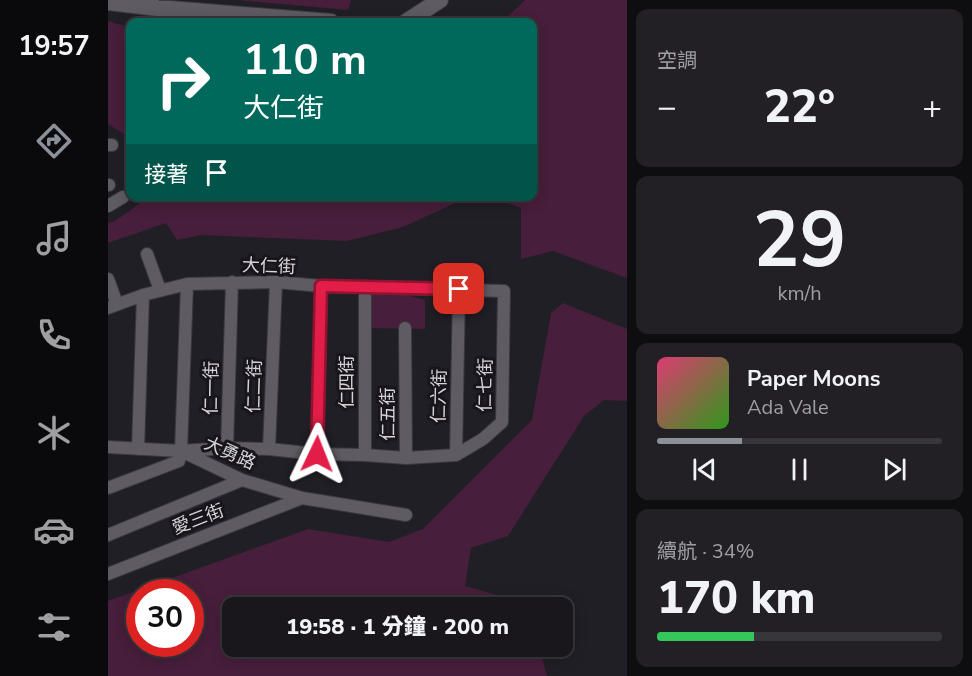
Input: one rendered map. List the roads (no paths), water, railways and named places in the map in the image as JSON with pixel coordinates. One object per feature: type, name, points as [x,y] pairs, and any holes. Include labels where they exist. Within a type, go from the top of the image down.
[{"type":"street","points":[[412,18],[440,0]]},
{"type":"street","points":[[108,2],[282,18]]},
{"type":"street","points":[[108,206],[123,197]]},
{"type":"street","points":[[147,254],[160,290]]},
{"type":"street","points":[[108,279],[112,306]]},
{"type":"street","name":"大仁街","points":[[112,306],[160,290],[187,284],[232,282],[504,291]]},
{"type":"street","name":"仁一街","points":[[227,448],[232,282]]},
{"type":"street","name":"仁二街","points":[[269,449],[276,282]]},
{"type":"street","points":[[108,488],[179,461],[187,284]]},
{"type":"street","points":[[317,454],[321,286]]},
{"type":"street","name":"仁六街","points":[[456,455],[459,289]]},
{"type":"street","name":"仁七街","points":[[456,455],[483,439],[502,422],[504,291]]},
{"type":"street","points":[[138,449],[143,295]]},
{"type":"street","name":"仁四街","points":[[365,297],[365,455]]},
{"type":"street","name":"仁五街","points":[[365,455],[406,458],[405,328]]},
{"type":"street","name":"大勇路","points":[[108,447],[181,451],[242,480],[302,498],[406,515]]},
{"type":"street","points":[[181,451],[227,448],[365,455]]},
{"type":"street","points":[[406,458],[456,455]]},
{"type":"street","points":[[108,535],[242,480]]},
{"type":"street","name":"愛三街","points":[[108,574],[302,498]]}]
